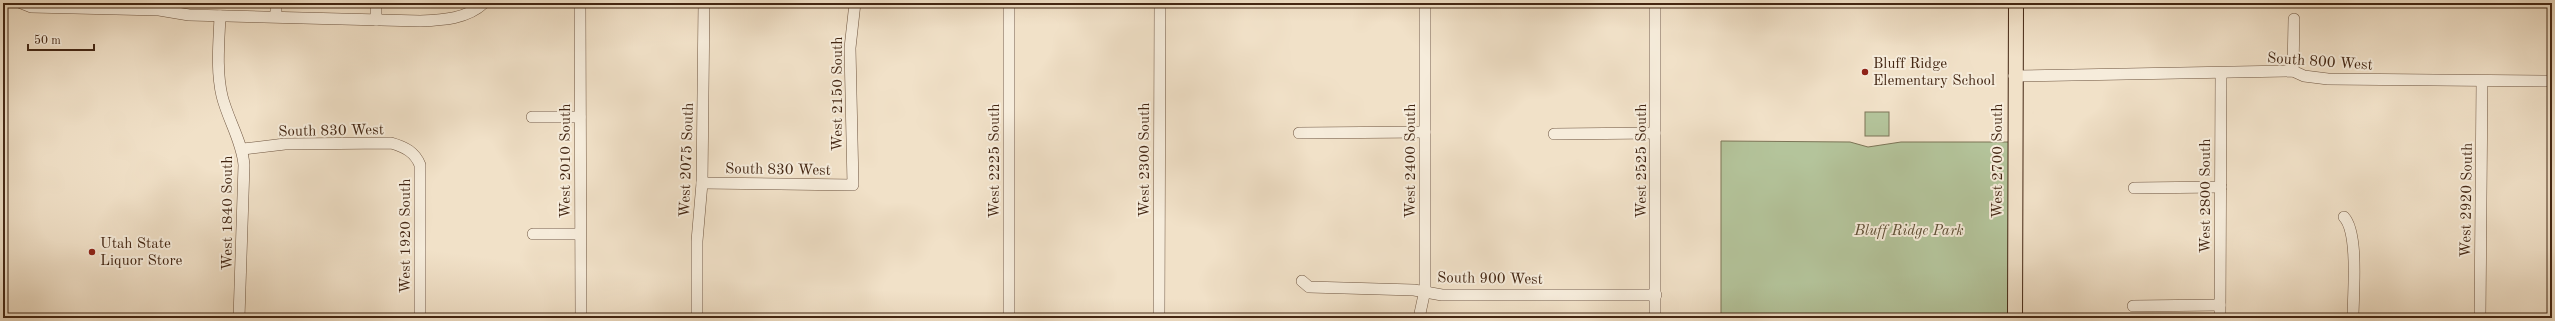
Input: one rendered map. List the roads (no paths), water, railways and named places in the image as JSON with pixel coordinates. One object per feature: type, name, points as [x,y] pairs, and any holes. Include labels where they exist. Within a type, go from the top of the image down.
[{"type":"main road","name":"West 2700 South","points":[[2015,318],[2014,76],[2016,3]]},
{"type":"street","points":[[21,3],[31,7],[159,10],[189,15],[276,16],[376,20],[446,20],[468,13],[484,3]]},
{"type":"street","points":[[276,3],[276,16]]},
{"type":"street","points":[[376,3],[376,20]]},
{"type":"street","name":"West 2010 South","points":[[580,3],[580,318]]},
{"type":"street","name":"West 2075 South","points":[[697,318],[697,241],[702,183],[704,3]]},
{"type":"street","name":"West 2150 South","points":[[853,185],[850,48],[855,3]]},
{"type":"street","name":"West 2225 South","points":[[1009,3],[1009,318]]},
{"type":"street","name":"West 2300 South","points":[[1159,318],[1160,3]]},
{"type":"street","name":"West 2400 South","points":[[1419,318],[1425,290],[1425,3]]},
{"type":"street","name":"West 2525 South","points":[[1655,3],[1655,318]]},
{"type":"street","name":"West 1840 South","points":[[220,16],[218,77],[226,111],[243,150],[243,256],[240,318]]},
{"type":"street","points":[[2293,71],[2294,19]]},
{"type":"street","name":"South 800 West","points":[[2014,76],[2293,71],[2304,76],[2328,79],[2482,82],[2552,81]]},
{"type":"street","name":"West 2800 South","points":[[2220,318],[2221,73]]},
{"type":"street","name":"West 2920 South","points":[[2480,318],[2482,82]]},
{"type":"street","points":[[532,117],[580,117]]},
{"type":"street","points":[[1299,133],[1426,132]]},
{"type":"street","points":[[1554,134],[1655,133]]},
{"type":"street","name":"South 830 West","points":[[243,150],[286,144],[391,143],[407,148],[416,156]]},
{"type":"street","name":"West 1920 South","points":[[416,156],[421,172],[420,318]]},
{"type":"street","name":"South 830 West","points":[[702,183],[853,185]]},
{"type":"street","points":[[2134,188],[2220,187]]},
{"type":"street","points":[[2344,217],[2348,222],[2352,237],[2353,318]]},
{"type":"street","points":[[533,234],[580,234]]},
{"type":"street","name":"South 900 West","points":[[1302,281],[1309,287],[1425,290],[1442,295],[1656,295]]},
{"type":"street","points":[[2133,306],[2220,305]]},
{"type":"place","name":"Bluff Ridge Elementary School","points":[[1865,72]]},
{"type":"place","name":"Utah State Liquor Store","points":[[92,252]]},
{"type":"park label","name":"Bluff Ridge Park","points":[[1909,230]]}]
